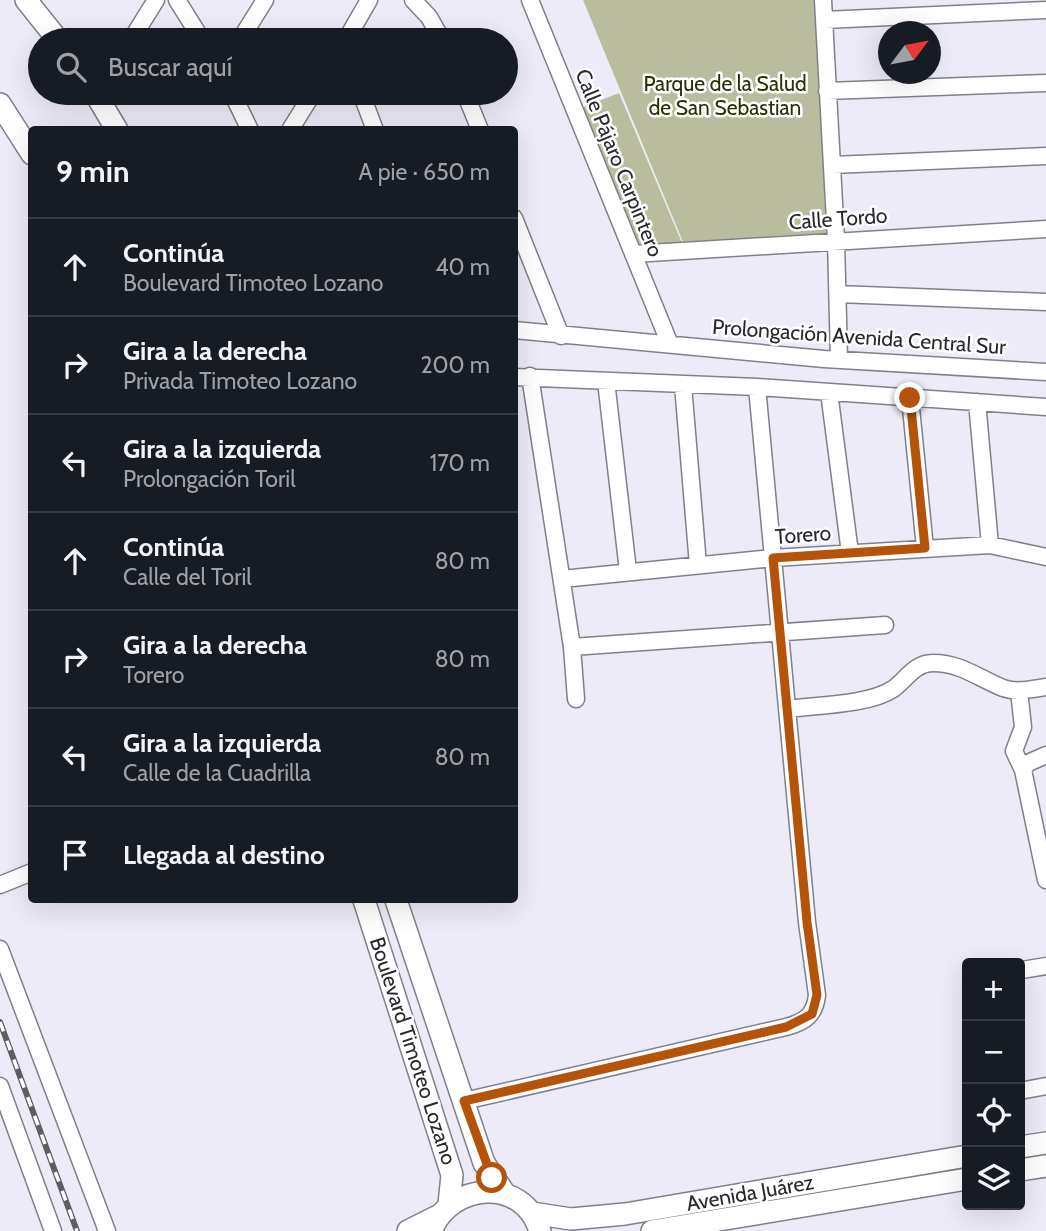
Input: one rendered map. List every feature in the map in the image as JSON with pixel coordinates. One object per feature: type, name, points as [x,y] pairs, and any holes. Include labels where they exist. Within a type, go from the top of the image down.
[{"type":"main road","points":[[26,0],[48,28]]},
{"type":"main road","points":[[0,104],[28,147]]},
{"type":"main road","points":[[103,105],[115,126]]},
{"type":"main road","name":"Boulevard Timoteo Lozano","points":[[365,903],[452,1175],[453,1189],[439,1217]]},
{"type":"main road","name":"Boulevard Timoteo Lozano","points":[[397,903],[484,1163],[505,1194],[536,1222]]},
{"type":"main road","points":[[1025,1146],[1046,1143]]},
{"type":"main road","name":"Avenida Juárez","points":[[536,1222],[625,1214],[962,1157]]},
{"type":"main road","points":[[1025,1169],[1046,1166]]},
{"type":"main road","name":"Avenida Juárez","points":[[652,1231],[962,1180]]},
{"type":"main road","points":[[408,1231],[439,1217],[475,1191],[505,1194]]},
{"type":"street","points":[[138,28],[156,0]]},
{"type":"street","points":[[177,0],[194,28]]},
{"type":"street","points":[[248,28],[265,0]]},
{"type":"street","points":[[353,28],[369,0]]},
{"type":"street","points":[[413,0],[435,28]]},
{"type":"street","name":"Calle Pájaro Carpintero","points":[[530,0],[669,342]]},
{"type":"street","points":[[823,0],[836,240],[839,359]]},
{"type":"street","points":[[824,20],[1046,10]]},
{"type":"street","points":[[827,91],[1046,83]]},
{"type":"street","points":[[238,105],[248,126]]},
{"type":"street","points":[[292,126],[306,105]]},
{"type":"street","points":[[366,105],[373,126]]},
{"type":"street","points":[[470,105],[478,126]]},
{"type":"street","points":[[832,165],[1046,156]]},
{"type":"street","points":[[518,228],[561,336]]},
{"type":"street","name":"Calle Tordo","points":[[633,254],[1046,229]]},
{"type":"street","points":[[838,294],[1046,302]]},
{"type":"street","name":"Prolongación Avenida Central Sur","points":[[518,331],[839,359],[1046,372]]},
{"type":"street","points":[[576,699],[562,579],[522,377],[830,391],[1046,407]]},
{"type":"street","points":[[606,381],[628,571]]},
{"type":"street","points":[[683,385],[698,565]]},
{"type":"street","points":[[464,1101],[786,1027],[812,1014],[817,995],[807,922],[757,387]]},
{"type":"street","points":[[830,391],[850,553]]},
{"type":"street","points":[[910,398],[925,548]]},
{"type":"street","points":[[977,402],[990,545]]},
{"type":"street","name":"Torero","points":[[562,579],[773,558],[990,545],[1046,557]]},
{"type":"street","points":[[572,647],[886,625]]},
{"type":"street","points":[[787,709],[869,698],[886,693],[913,670],[931,663],[970,669],[1004,688],[1019,691],[1046,687]]},
{"type":"street","points":[[1019,691],[1023,727],[1014,751],[1023,771],[1045,870]]},
{"type":"street","points":[[1023,771],[1028,763],[1046,755]]},
{"type":"street","points":[[0,885],[28,874]]},
{"type":"street","points":[[0,949],[107,1231]]},
{"type":"street","points":[[1025,970],[1046,966]]},
{"type":"street","points":[[0,1086],[54,1231]]},
{"type":"street","points":[[1025,1090],[1046,1086]]},
{"type":"green space","name":"Parque de la Salud de San Sebastian","points":[[583,0],[817,0],[826,233],[683,242]]},
{"type":"green space","points":[[619,93],[682,243],[641,248],[581,108]]},
{"type":"railway","points":[[0,1022],[77,1231]]},
{"type":"route","points":[[492,1178],[484,1163],[464,1101],[786,1027],[797,1024],[812,1014],[817,995],[807,922],[773,558],[925,548],[910,398]]}]
